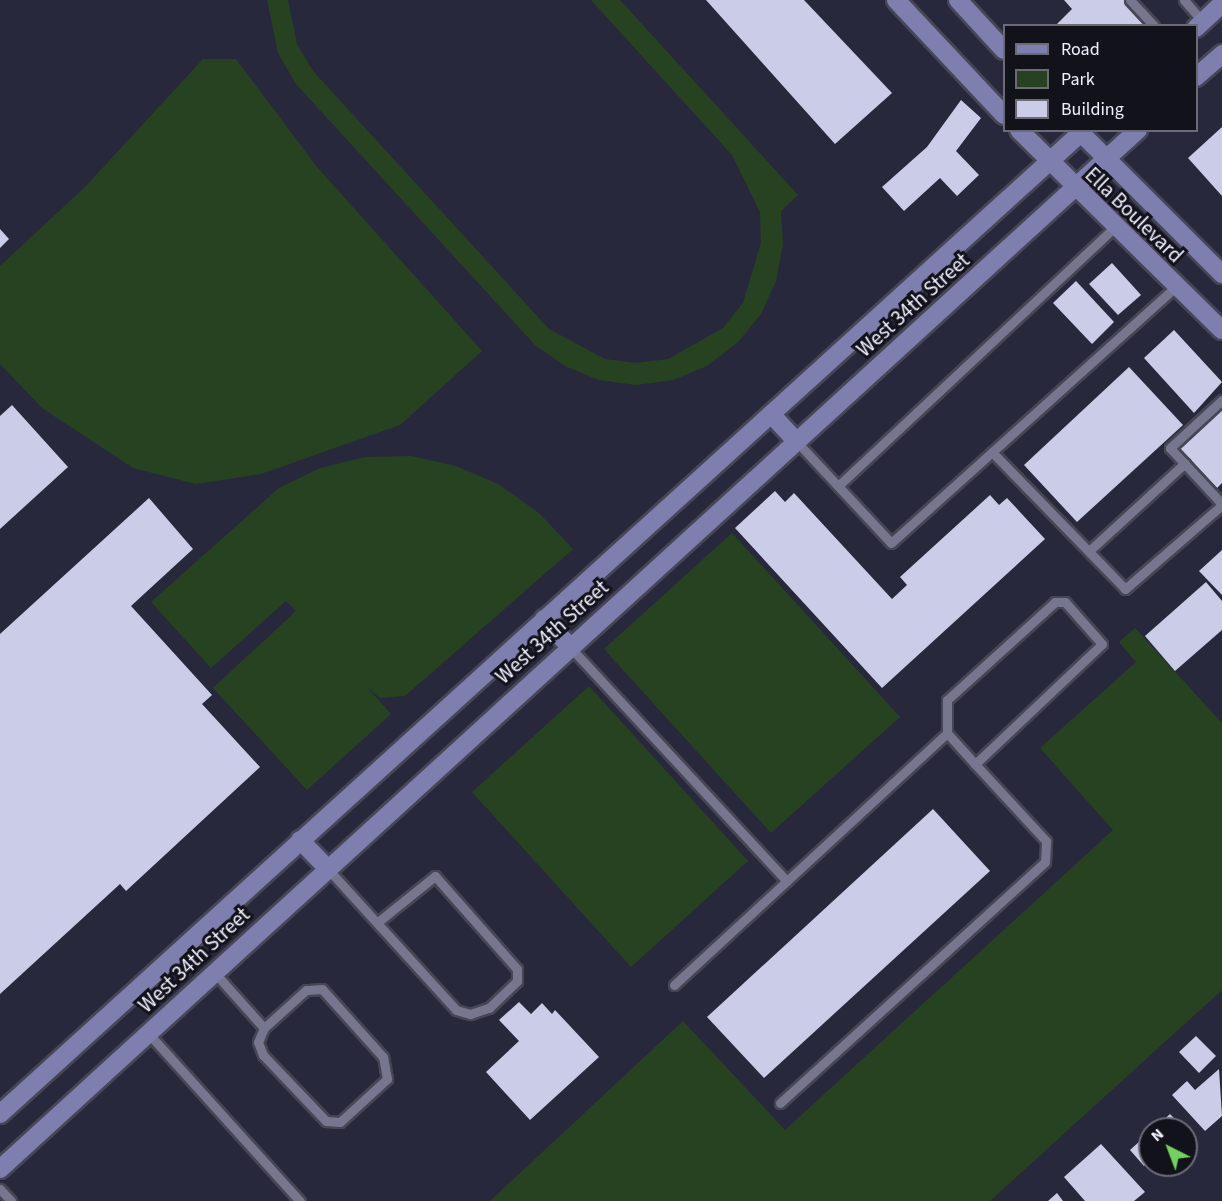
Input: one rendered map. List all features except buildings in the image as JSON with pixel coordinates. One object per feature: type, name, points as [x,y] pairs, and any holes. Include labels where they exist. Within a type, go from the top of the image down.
[{"type":"main road","points":[[896,0],[1003,114]]},
{"type":"main road","points":[[958,0],[1003,48]]},
{"type":"main road","points":[[1200,25],[1222,4]]},
{"type":"main road","points":[[1198,76],[1222,54]]},
{"type":"main road","name":"Ella Boulevard","points":[[1020,132],[1074,189],[1222,330]]},
{"type":"main road","name":"West 34th Street","points":[[0,1114],[1049,163],[1080,132]]},
{"type":"main road","name":"Ella Boulevard","points":[[1082,132],[1106,159],[1222,274]]},
{"type":"main road","name":"West 34th Street","points":[[2,1163],[148,1033],[569,646],[1136,132]]},
{"type":"main road","points":[[771,414],[796,441]]},
{"type":"main road","points":[[544,619],[569,646]]},
{"type":"main road","points":[[300,840],[327,868]]},
{"type":"lane","points":[[1130,0],[1152,24]]},
{"type":"lane","points":[[1184,0],[1200,25]]},
{"type":"lane","points":[[838,486],[1114,228]]},
{"type":"lane","points":[[796,441],[891,543],[1176,286]]},
{"type":"lane","points":[[992,452],[1125,589],[1222,505],[1170,448],[1222,400]]},
{"type":"lane","points":[[1089,551],[1185,464]]},
{"type":"lane","points":[[780,1103],[1045,862],[1046,841],[975,764],[947,733],[947,700],[1055,602],[1065,603],[1102,644],[1099,652],[975,764]]},
{"type":"lane","points":[[569,646],[787,881]]},
{"type":"lane","points":[[674,985],[947,733]]},
{"type":"lane","points":[[327,868],[456,1010],[470,1014],[489,1008],[517,981],[517,969],[435,876],[378,922]]},
{"type":"lane","points":[[214,972],[264,1028]]},
{"type":"lane","points":[[321,989],[383,1057],[387,1079],[340,1122],[326,1121],[263,1055],[258,1042],[264,1028],[306,990],[321,989]]},
{"type":"lane","points":[[148,1033],[300,1201]]},
{"type":"lane","points":[[0,1189],[11,1201]]},
{"type":"green space","points":[[267,0],[288,0],[297,44],[313,71],[549,329],[605,359],[636,363],[668,359],[723,328],[743,303],[761,243],[760,212],[732,155],[591,0],[620,0],[798,195],[781,211],[783,244],[776,281],[761,314],[737,343],[707,366],[673,380],[636,385],[599,380],[565,366],[535,345],[296,84],[278,53]]},
{"type":"green space","points":[[203,59],[236,59],[317,167],[482,351],[400,425],[261,474],[196,484],[133,468],[42,408],[0,364],[0,266],[85,187]]},
{"type":"green space","points":[[411,456],[456,466],[498,484],[539,513],[573,549],[405,696],[380,698],[367,687],[391,714],[307,790],[213,688],[296,611],[286,601],[211,668],[151,602],[279,488],[320,468],[365,457]]},
{"type":"green space","points":[[732,533],[900,717],[771,833],[604,649]]},
{"type":"green space","points":[[1135,628],[1222,723],[1222,990],[990,1201],[490,1201],[683,1021],[785,1130],[1113,830],[1040,748],[1136,662],[1119,642]]},
{"type":"green space","points":[[589,686],[748,861],[631,967],[472,792]]}]
